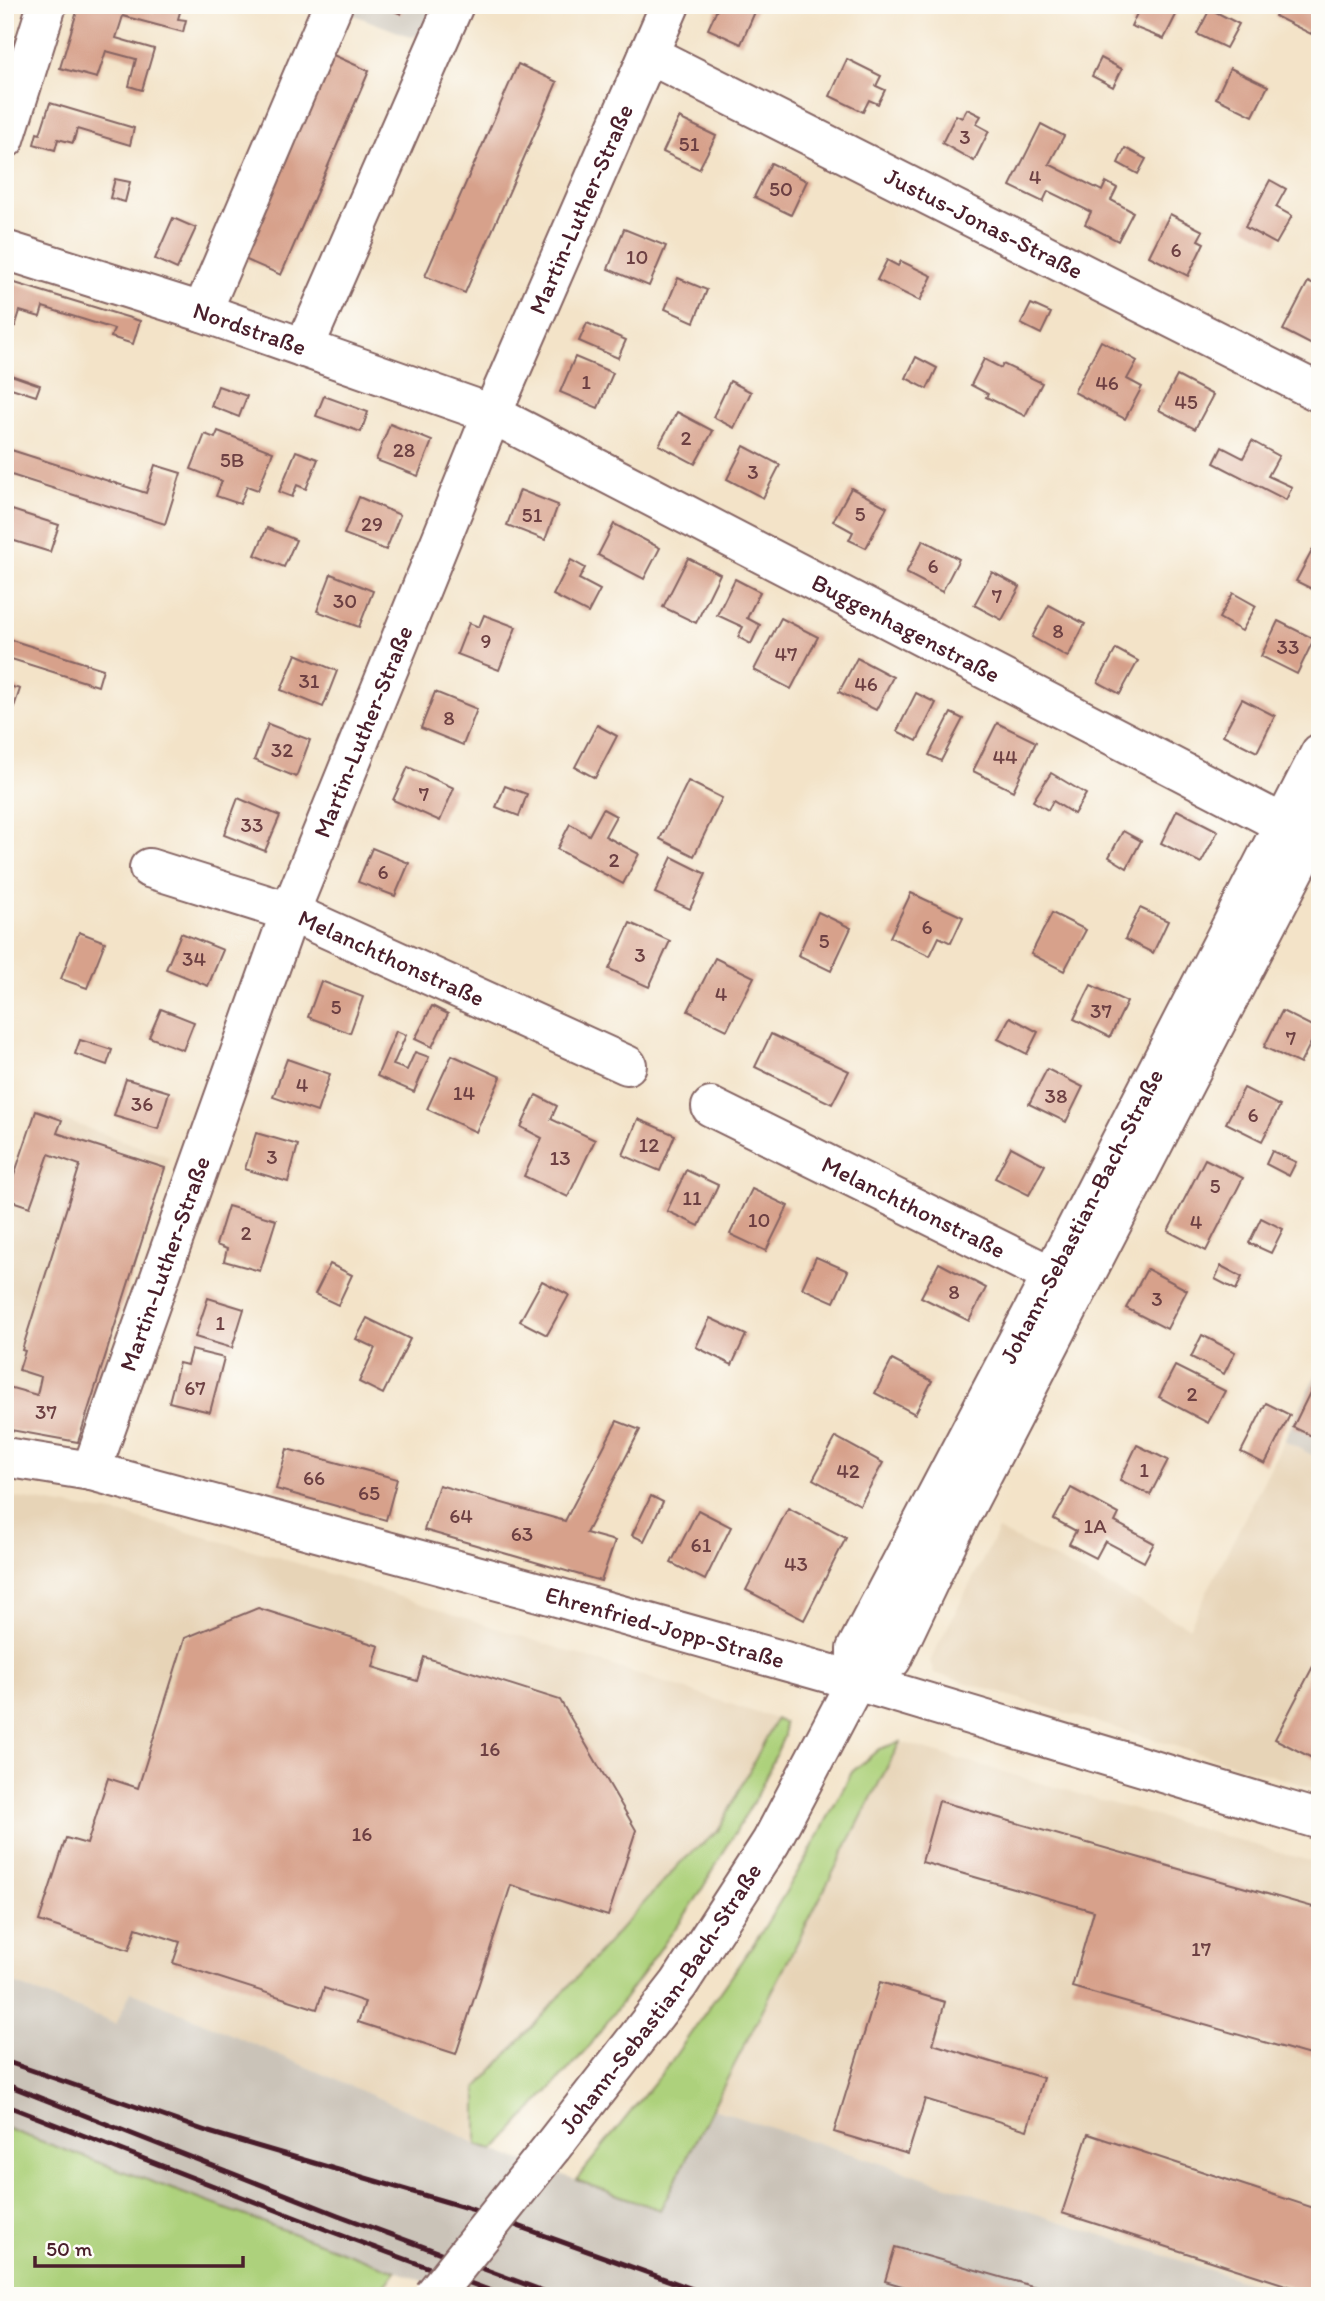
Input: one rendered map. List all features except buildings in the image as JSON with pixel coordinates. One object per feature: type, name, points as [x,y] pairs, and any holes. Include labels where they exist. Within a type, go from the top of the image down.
[{"type":"street","points":[[5,139],[47,5]]},
{"type":"street","points":[[202,312],[333,5]]},
{"type":"street","points":[[304,348],[454,5]]},
{"type":"street","name":"Martin-Luther-Straße","points":[[90,1471],[290,912],[492,414],[670,5]]},
{"type":"street","name":"Justus-Jonas-Straße","points":[[648,54],[1320,393]]},
{"type":"street","name":"Nordstraße","points":[[5,250],[202,312],[492,414]]},
{"type":"street","name":"Buggenhagenstraße","points":[[492,414],[1308,832]]},
{"type":"street","name":"Johann-Sebastian-Bach-Straße","points":[[433,2296],[679,1984],[771,1842],[856,1681],[892,1659],[1065,1282],[1308,832],[1320,753]]},
{"type":"street","name":"Melanchthonstraße","points":[[149,868],[290,912],[627,1065]]},
{"type":"street","name":"Melanchthonstraße","points":[[711,1107],[1065,1282]]},
{"type":"street","name":"Ehrenfried-Jopp-Straße","points":[[5,1457],[90,1471],[550,1595],[856,1681],[1320,1820]]},
{"type":"shaded area","points":[[328,5],[442,5],[424,33],[411,37]]},
{"type":"shaded area","points":[[36,1110],[169,1157],[79,1443],[5,1429],[5,1201]]},
{"type":"shaded area","points":[[1320,1366],[1320,1459],[1284,1441]]},
{"type":"shaded area","points":[[1284,1441],[1320,1459],[1320,1790],[934,1673],[930,1661],[998,1530],[1189,1627]]},
{"type":"shaded area","points":[[5,1496],[126,1515],[281,1558],[776,1719],[718,1831],[680,1863],[477,2088],[477,2144],[434,2122],[131,1991],[116,2024],[14,1983],[9,1997],[5,1995]]},
{"type":"shaded area","points":[[900,1742],[1320,1864],[1320,2296],[1290,2296],[713,2109]]},
{"type":"shaded area","points":[[13,1983],[116,2024],[131,1991],[434,2122],[477,2144],[660,2210],[713,2109],[1290,2296],[464,2296],[5,2128],[5,1995],[9,1997]]},
{"type":"green space","points":[[776,1719],[784,1723],[784,1736],[759,1792],[695,1901],[589,2047],[494,2150],[477,2144],[477,2088],[680,1863],[718,1831]]},
{"type":"green space","points":[[900,1742],[660,2210],[576,2180],[670,2063],[761,1933],[808,1855],[852,1772],[879,1749]]},
{"type":"green space","points":[[5,2128],[396,2271],[378,2296],[5,2296]]},
{"type":"railway","points":[[5,2061],[209,2132],[471,2209],[712,2296]]},
{"type":"railway","points":[[5,2084],[338,2215],[557,2296]]},
{"type":"railway","points":[[5,2105],[505,2296]]}]
